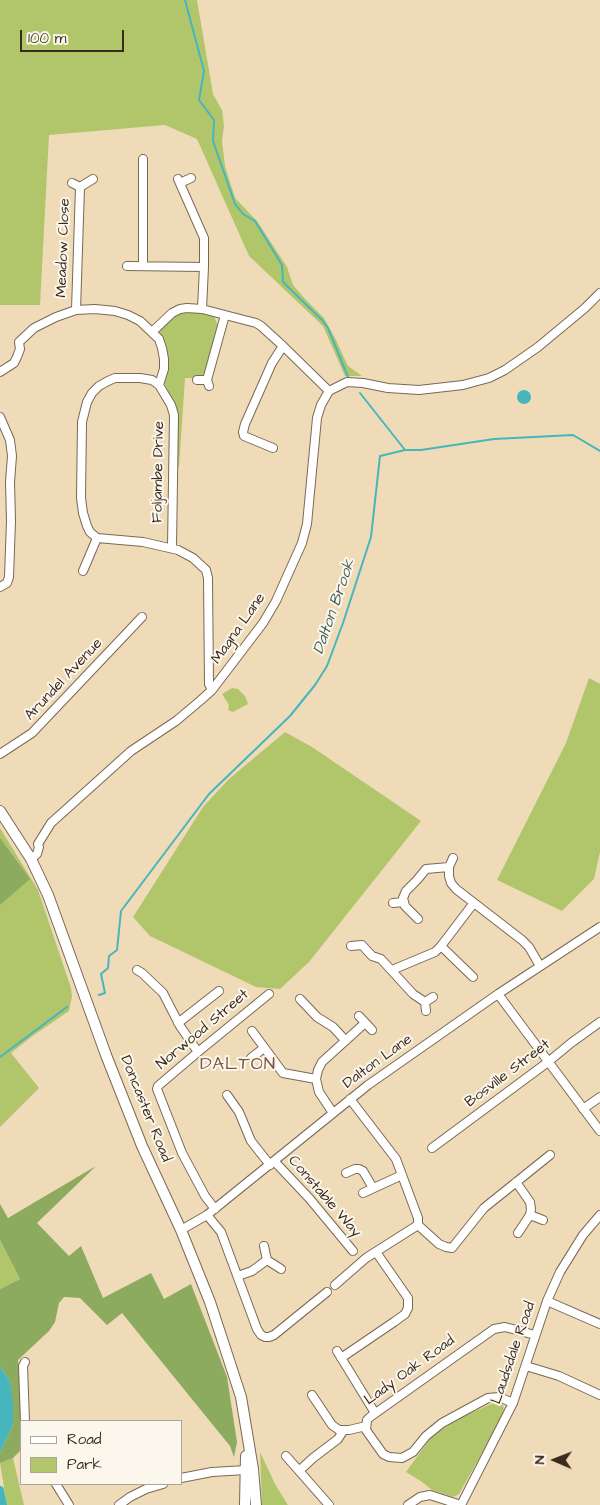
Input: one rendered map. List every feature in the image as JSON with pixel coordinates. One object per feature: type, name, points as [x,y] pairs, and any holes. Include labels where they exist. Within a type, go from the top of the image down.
[{"type":"main road","name":"Doncaster Road","points":[[0,811],[28,854],[48,894],[106,1055],[142,1146],[181,1230],[210,1302],[241,1397],[253,1469],[256,1505]]},
{"type":"main road","name":"Doncaster Road","points":[[245,1505],[246,1425]]},
{"type":"street","points":[[143,158],[143,266]]},
{"type":"street","points":[[191,178],[179,181],[204,238],[202,309]]},
{"type":"street","name":"Meadow Close","points":[[80,187],[93,179]]},
{"type":"street","name":"Meadow Close","points":[[72,183],[80,187]]},
{"type":"street","name":"Meadow Close","points":[[76,310],[80,187]]},
{"type":"street","points":[[127,266],[204,267]]},
{"type":"street","points":[[152,332],[172,313],[180,309],[202,309],[261,326],[329,391],[347,382],[419,390],[463,385],[489,378],[505,370],[538,347],[585,308],[600,292]]},
{"type":"street","points":[[0,372],[14,363],[20,349],[19,342],[34,328],[76,310],[95,309],[128,314],[140,321],[159,339],[164,359],[164,369],[159,385],[152,380],[140,378],[115,378],[99,386],[87,402],[82,422],[81,498],[87,526],[90,532],[97,538],[83,571]]},
{"type":"street","points":[[198,380],[208,383],[225,315]]},
{"type":"street","points":[[274,448],[244,436],[243,432],[272,363],[283,346]]},
{"type":"street","name":"Foljambe Drive","points":[[159,385],[171,405],[174,415],[172,548]]},
{"type":"street","name":"Magna Lane","points":[[28,854],[37,854],[38,844],[51,823],[131,751],[176,721],[212,690],[263,623],[276,601],[300,550],[307,524],[317,418],[321,405],[329,391]]},
{"type":"street","points":[[0,417],[10,440],[12,456],[9,577],[7,583],[0,586]]},
{"type":"street","name":"Foljambe Drive","points":[[97,538],[143,542],[172,548],[193,558],[206,570],[208,578],[208,684],[212,690]]},
{"type":"street","name":"Arundel Avenue","points":[[0,754],[32,734],[142,617]]},
{"type":"street","points":[[453,858],[449,867],[451,883],[473,904],[522,940],[540,966]]},
{"type":"street","points":[[419,861],[423,871]]},
{"type":"street","points":[[418,919],[404,902],[404,894],[423,871],[428,868],[449,867]]},
{"type":"street","points":[[393,903],[404,902]]},
{"type":"street","points":[[392,970],[435,952],[473,904]]},
{"type":"street","name":"Dalton Lane","points":[[181,1230],[215,1209],[368,1085],[498,994],[600,927]]},
{"type":"street","points":[[351,946],[362,945],[372,956],[382,959],[413,994],[425,1002],[426,1011]]},
{"type":"street","points":[[441,946],[472,976]]},
{"type":"street","points":[[142,971],[163,993],[178,1023],[198,1052]]},
{"type":"street","points":[[178,1023],[219,991]]},
{"type":"street","name":"Norwood Street","points":[[215,1209],[205,1196],[182,1153],[157,1089],[158,1086],[198,1052],[269,994]]},
{"type":"street","points":[[498,994],[600,1131]]},
{"type":"street","points":[[425,1002],[433,997]]},
{"type":"street","points":[[300,999],[317,1017],[333,1027],[345,1040]]},
{"type":"street","points":[[359,1016],[372,1030]]},
{"type":"street","name":"Bosville Street","points":[[432,1148],[600,1022]]},
{"type":"street","points":[[333,1113],[319,1092],[316,1079],[318,1070],[322,1062],[365,1023]]},
{"type":"street","points":[[252,1031],[280,1070],[285,1074],[316,1079]]},
{"type":"street","points":[[251,1058],[264,1048]]},
{"type":"street","name":"Constable Way","points":[[227,1095],[239,1112],[251,1140],[272,1164],[309,1198],[353,1250]]},
{"type":"street","points":[[583,1109],[600,1097]]},
{"type":"street","points":[[350,1099],[396,1159],[418,1218],[418,1225],[439,1244],[452,1248],[484,1208],[550,1155]]},
{"type":"street","points":[[346,1173],[355,1169],[362,1171],[373,1188]]},
{"type":"street","points":[[363,1192],[402,1175]]},
{"type":"street","points":[[516,1182],[530,1202],[531,1209],[530,1215],[518,1233]]},
{"type":"street","points":[[207,1215],[220,1232],[257,1329],[265,1337],[274,1335],[327,1292]]},
{"type":"street","points":[[530,1215],[543,1220]]},
{"type":"street","name":"Laudsdale Road","points":[[461,1505],[514,1403],[546,1301],[573,1250],[600,1215]]},
{"type":"street","points":[[335,1284],[366,1258],[418,1225]]},
{"type":"street","points":[[264,1246],[267,1260],[281,1269]]},
{"type":"street","points":[[375,1413],[339,1354],[394,1322],[405,1314],[408,1308],[408,1298],[376,1252]]},
{"type":"street","points":[[238,1276],[252,1271],[267,1260]]},
{"type":"street","points":[[546,1301],[600,1324]]},
{"type":"street","name":"Lady Oak Road","points":[[514,1403],[499,1397],[488,1398],[442,1423],[426,1436],[413,1452],[402,1458],[383,1454],[368,1434],[366,1426],[367,1420],[375,1413],[494,1329],[504,1326],[535,1336]]},
{"type":"street","points":[[25,1420],[23,1366],[26,1362]]},
{"type":"street","points":[[526,1366],[559,1376],[600,1395]]},
{"type":"street","points":[[312,1395],[332,1425],[339,1430],[343,1431],[366,1426]]},
{"type":"street","points":[[300,1470],[338,1439],[343,1431]]},
{"type":"street","points":[[286,1456],[329,1505]]},
{"type":"street","points":[[182,1478],[212,1472],[246,1470]]},
{"type":"street","points":[[57,1485],[68,1505]]},
{"type":"street","points":[[119,1505],[146,1489],[160,1485]]},
{"type":"street","points":[[408,1505],[420,1497],[430,1495],[461,1505]]},
{"type":"green space","points":[[0,0],[197,0],[213,94],[222,110],[224,126],[222,141],[225,166],[235,198],[257,221],[287,267],[293,285],[324,318],[348,366],[362,376],[345,376],[323,326],[249,256],[197,139],[165,125],[49,135],[40,305],[0,305]]},
{"type":"green space","points":[[192,310],[214,316],[218,326],[204,374],[198,378],[185,378],[179,467],[176,467],[176,408],[164,382],[168,367],[168,357],[160,333],[161,328],[173,316],[182,311]]},
{"type":"green space","points":[[589,678],[600,684],[600,852],[594,879],[562,911],[497,880],[566,743]]},
{"type":"green space","points":[[232,688],[238,689],[245,696],[248,704],[233,712],[228,710],[229,705],[222,694]]},
{"type":"green space","points":[[285,732],[312,747],[421,821],[309,962],[280,989],[256,987],[150,936],[133,917],[203,807],[229,779]]},
{"type":"green space","points":[[0,828],[38,890],[72,996],[69,1011],[11,1053],[39,1088],[0,1127]]},
{"type":"green space","points":[[0,838],[30,879],[0,905]]},
{"type":"green space","points":[[96,1166],[37,1223],[69,1256],[81,1246],[103,1298],[151,1273],[164,1299],[191,1284],[227,1377],[237,1442],[234,1457],[230,1446],[122,1313],[107,1325],[80,1298],[64,1297],[59,1303],[55,1322],[49,1331],[18,1360],[22,1420],[20,1420],[20,1451],[13,1458],[0,1463],[0,1453],[13,1424],[10,1381],[0,1366],[0,1289],[20,1279],[0,1240],[0,1204],[8,1218]]},
{"type":"green space","points":[[0,1240],[20,1279],[0,1289]]},
{"type":"green space","points":[[495,1402],[503,1405],[504,1409],[500,1421],[459,1494],[453,1497],[432,1490],[406,1472],[430,1439],[440,1431],[456,1420]]},
{"type":"green space","points":[[260,1452],[275,1484],[288,1505],[262,1505]]},
{"type":"green space","points":[[13,1458],[24,1505],[7,1505],[0,1463]]},
{"type":"water","points":[[524,390],[529,392],[531,397],[529,402],[524,404],[519,402],[517,397],[519,392]]},
{"type":"water","points":[[0,1366],[10,1381],[13,1424],[0,1453]]},
{"type":"waterway","points":[[185,0],[204,71],[199,100],[214,120],[213,141],[235,204],[243,214],[255,221],[282,265],[283,282],[328,328],[348,377]]},
{"type":"waterway","points":[[360,393],[405,450]]},
{"type":"waterway","name":"Dalton Brook","points":[[99,995],[105,993],[101,974],[108,968],[109,956],[117,950],[121,911],[209,794],[290,716],[315,685],[327,666],[371,537],[380,456],[405,450],[421,450],[494,439],[573,435],[600,451]]},
{"type":"waterway","name":"Dalton Brook","points":[[0,1057],[67,1007]]},
{"type":"waterway","points":[[0,1490],[3,1505]]},
{"type":"district","name":"DALTON","points":[[238,1065]]}]
